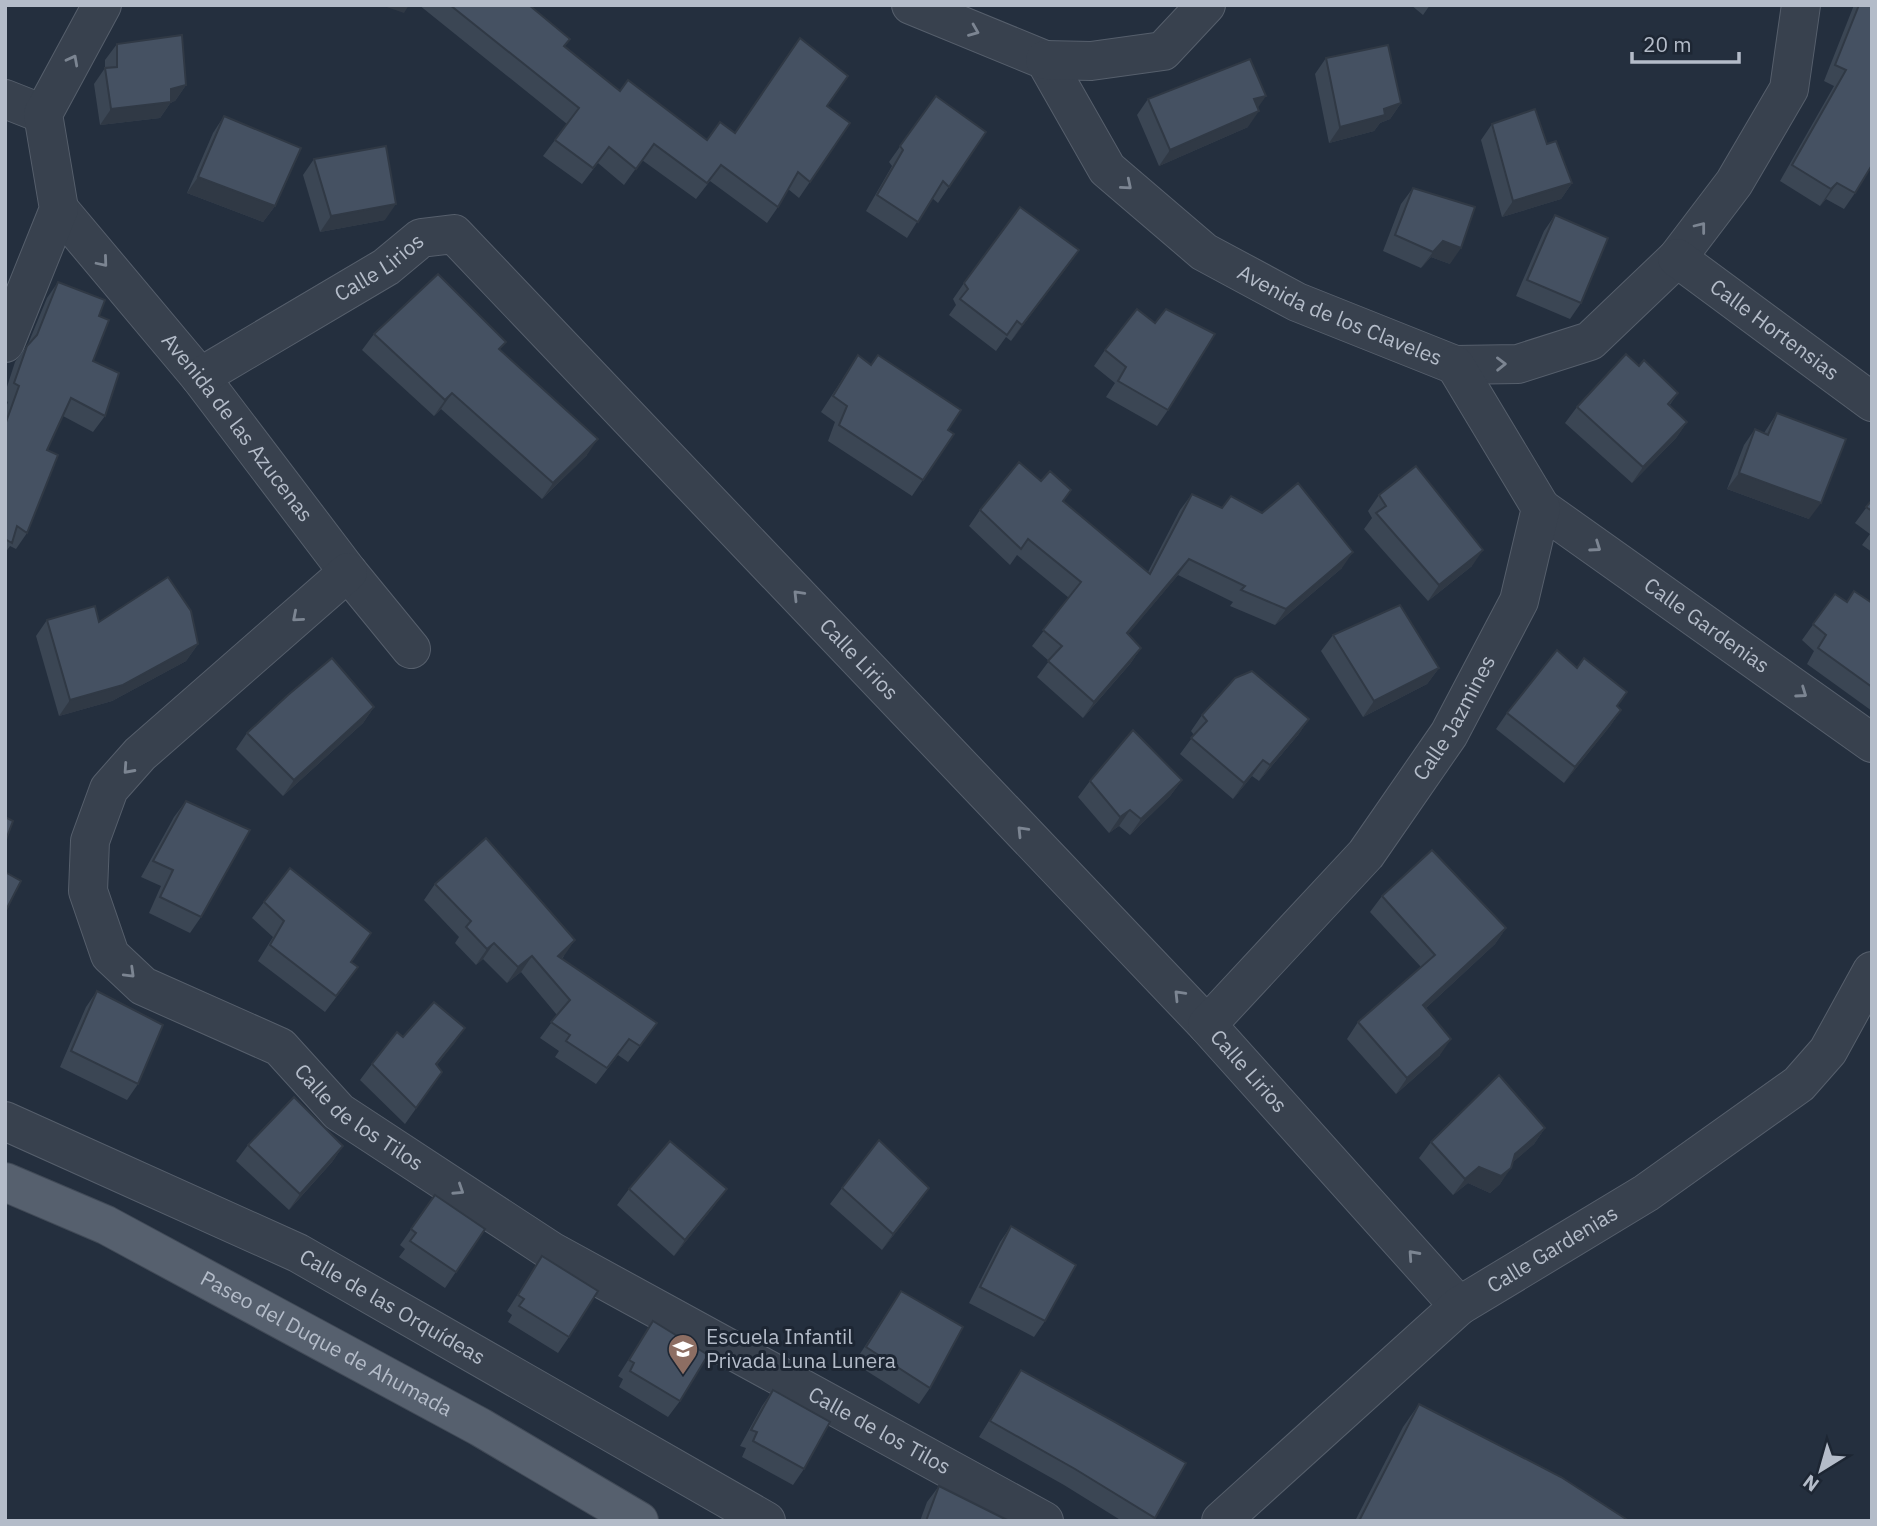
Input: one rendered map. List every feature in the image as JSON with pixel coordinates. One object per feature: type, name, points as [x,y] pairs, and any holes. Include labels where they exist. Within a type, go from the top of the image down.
[{"type":"main road","name":"Paseo del Duque de Ahumada","points":[[5,1182],[106,1225],[480,1427],[639,1521]]},
{"type":"street","points":[[5,343],[59,209],[44,114],[102,5]]},
{"type":"street","points":[[911,5],[1045,60],[1091,61],[1163,51],[1206,5]]},
{"type":"street","name":"Avenida de los Claveles","points":[[1045,60],[1107,169],[1204,252],[1297,302],[1455,365],[1518,363],[1590,341],[1677,258],[1734,183],[1788,89],[1801,5]]},
{"type":"street","points":[[5,99],[44,114]]},
{"type":"street","name":"Avenida de las Azucenas","points":[[59,209],[200,377],[348,572],[411,649]]},
{"type":"street","name":"Calle Lirios","points":[[200,377],[386,267],[421,238],[454,234],[1207,1025],[1459,1306]]},
{"type":"street","name":"Calle Hortensias","points":[[1677,258],[1872,402]]},
{"type":"street","points":[[1455,365],[1541,508]]},
{"type":"street","name":"Calle Gardenias","points":[[1541,508],[1872,743]]},
{"type":"street","name":"Calle Jazmines","points":[[1207,1025],[1366,854],[1450,734],[1518,601],[1541,508]]},
{"type":"street","name":"Calle de los Tilos","points":[[348,572],[140,754],[110,789],[90,841],[88,891],[110,955],[143,986],[280,1047],[339,1112],[551,1251],[1044,1521]]},
{"type":"street","name":"Calle Gardenias","points":[[1221,1521],[1459,1306],[1646,1193],[1799,1084],[1828,1051],[1872,971]]},
{"type":"street","name":"Calle de las Orquídeas","points":[[5,1121],[298,1253],[766,1521]]},
{"type":"building","points":[[450,5],[529,5],[570,39],[564,46],[620,91],[628,80],[707,140],[720,122],[735,133],[800,38],[848,76],[827,106],[850,123],[810,182],[798,172],[778,207],[721,165],[707,183],[654,144],[636,169],[609,147],[593,168],[555,140],[579,108]]},
{"type":"building","points":[[1859,5],[1872,5],[1872,165],[1855,193],[1837,183],[1831,189],[1792,165],[1846,70],[1835,65]]},
{"type":"building","points":[[182,35],[186,85],[171,89],[171,102],[111,109],[105,68],[117,67],[117,44]]},
{"type":"building","points":[[1388,45],[1401,103],[1384,109],[1385,115],[1340,127],[1326,58]]},
{"type":"building","points":[[1250,59],[1266,96],[1254,99],[1259,111],[1170,150],[1148,99]]},
{"type":"building","points":[[936,96],[986,132],[949,187],[943,181],[918,222],[877,195],[903,150],[900,146]]},
{"type":"building","points":[[1535,109],[1547,144],[1556,141],[1572,183],[1513,201],[1492,124]]},
{"type":"building","points":[[224,116],[301,148],[275,206],[198,177]]},
{"type":"building","points":[[386,146],[396,204],[331,216],[314,159]]},
{"type":"building","points":[[1413,188],[1475,207],[1461,248],[1443,241],[1433,252],[1395,235]]},
{"type":"building","points":[[1020,207],[1079,250],[1022,325],[1017,321],[1007,335],[960,299],[968,289],[964,283]]},
{"type":"building","points":[[1555,215],[1608,238],[1581,303],[1527,280]]},
{"type":"building","points":[[438,274],[506,342],[499,349],[598,439],[553,483],[452,393],[445,400],[374,334]]},
{"type":"building","points":[[58,282],[105,300],[99,316],[109,320],[93,361],[119,373],[105,416],[71,398],[47,450],[58,455],[27,533],[17,526],[12,543],[5,539],[5,425],[19,386],[14,383],[27,346],[37,335]]},
{"type":"building","points":[[1137,309],[1155,323],[1166,309],[1215,334],[1168,410],[1118,381],[1126,367],[1105,350]]},
{"type":"building","points":[[1626,354],[1639,366],[1644,360],[1678,393],[1668,404],[1687,422],[1643,467],[1577,407]]},
{"type":"building","points":[[858,355],[871,365],[878,355],[961,410],[948,430],[954,434],[923,480],[839,425],[847,406],[833,396]]},
{"type":"building","points":[[1777,413],[1846,439],[1821,503],[1739,473],[1755,429],[1768,435]]},
{"type":"building","points":[[1019,462],[1041,481],[1050,471],[1071,490],[1063,501],[1150,574],[1192,494],[1222,508],[1231,496],[1262,513],[1298,483],[1353,552],[1286,609],[1241,590],[1245,586],[1189,559],[1127,633],[1141,648],[1094,702],[1048,661],[1062,646],[1043,630],[1081,582],[1028,539],[1021,549],[980,510]]},
{"type":"building","points":[[1416,466],[1483,550],[1439,585],[1376,513],[1386,506],[1379,495]]},
{"type":"building","points":[[1872,500],[1872,511],[1866,507]]},
{"type":"building","points":[[168,577],[191,611],[198,644],[123,685],[70,700],[47,620],[95,606],[99,622]]},
{"type":"building","points":[[1854,591],[1872,603],[1872,687],[1818,648],[1826,635],[1813,624],[1835,594],[1847,602]]},
{"type":"building","points":[[1400,605],[1439,668],[1374,701],[1333,635]]},
{"type":"building","points":[[1557,650],[1577,668],[1584,658],[1627,692],[1617,706],[1621,710],[1575,767],[1507,713]]},
{"type":"building","points":[[332,658],[374,707],[294,780],[247,733]]},
{"type":"building","points":[[1252,671],[1309,719],[1270,765],[1263,760],[1244,783],[1191,738],[1207,721],[1202,715],[1235,678]]},
{"type":"building","points":[[1133,730],[1182,780],[1141,819],[1130,810],[1120,817],[1090,781]]},
{"type":"building","points":[[186,801],[250,830],[201,917],[160,897],[173,870],[153,861]]},
{"type":"building","points":[[5,817],[13,821],[5,842]]},
{"type":"building","points":[[486,838],[575,940],[558,956],[657,1023],[640,1046],[629,1039],[607,1068],[566,1041],[570,1035],[551,1022],[570,1000],[532,956],[518,967],[494,943],[487,949],[466,927],[471,921],[435,884]]},
{"type":"building","points":[[1432,850],[1506,928],[1423,1005],[1451,1039],[1407,1078],[1358,1022],[1435,955],[1382,896]]},
{"type":"building","points":[[290,868],[371,933],[351,962],[358,967],[336,996],[270,945],[284,921],[264,902]]},
{"type":"building","points":[[5,872],[21,881],[5,912]]},
{"type":"building","points":[[97,991],[163,1025],[138,1084],[71,1051]]},
{"type":"building","points":[[434,1002],[465,1028],[436,1064],[442,1072],[416,1108],[372,1064],[397,1032],[403,1037]]},
{"type":"building","points":[[1499,1075],[1545,1128],[1515,1154],[1511,1168],[1501,1176],[1479,1167],[1465,1179],[1431,1142]]},
{"type":"building","points":[[294,1097],[343,1146],[300,1194],[248,1145]]},
{"type":"building","points":[[879,1140],[929,1188],[893,1234],[842,1188]]},
{"type":"building","points":[[670,1141],[727,1189],[685,1240],[629,1189]]},
{"type":"building","points":[[435,1195],[485,1229],[456,1272],[410,1241],[416,1233],[411,1229]]},
{"type":"building","points":[[1011,1226],[1076,1265],[1045,1321],[980,1287]]},
{"type":"building","points":[[542,1256],[598,1291],[569,1337],[519,1306],[524,1299],[518,1295]]},
{"type":"building","points":[[901,1291],[963,1327],[930,1388],[866,1347]]},
{"type":"building","points":[[653,1321],[708,1355],[680,1401],[630,1371],[634,1363],[629,1360]]},
{"type":"building","points":[[1021,1370],[1186,1463],[1155,1518],[990,1421]]},
{"type":"building","points":[[773,1390],[830,1422],[804,1469],[753,1441],[757,1432],[751,1430]]},
{"type":"building","points":[[1419,1404],[1561,1477],[1629,1521],[1359,1521]]},
{"type":"building","points":[[939,1486],[1009,1521],[926,1521]]},
{"type":"place","name":"Escuela Infantil Privada Luna Lunera","points":[[683,1376]]}]
